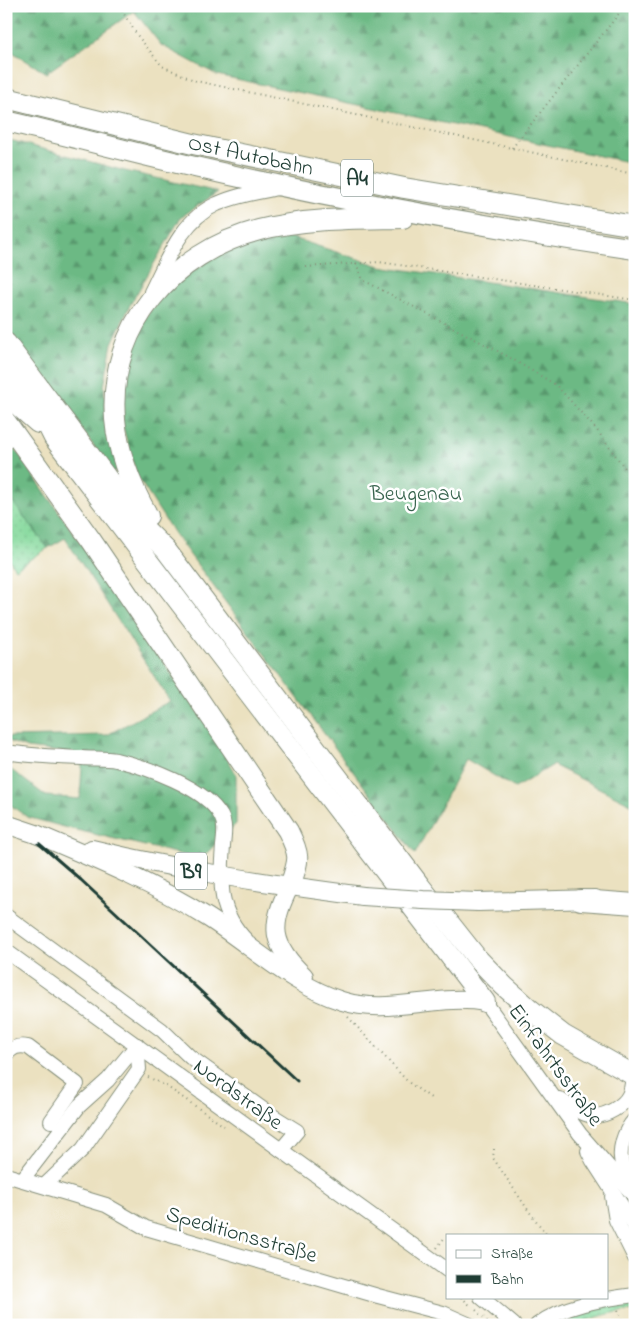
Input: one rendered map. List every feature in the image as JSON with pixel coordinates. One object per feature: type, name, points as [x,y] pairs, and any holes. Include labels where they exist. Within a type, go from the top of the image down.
[{"type":"highway","name":"Ost Autobahn","points":[[6,98],[193,144],[404,188],[635,226]]},
{"type":"highway","name":"Ost Autobahn","points":[[6,121],[186,165],[286,187],[439,218],[635,250]]},
{"type":"highway","points":[[166,550],[140,503],[127,472],[119,446],[115,418],[118,368],[123,349],[133,326],[155,293],[176,272],[197,257],[228,241],[272,227],[318,220],[439,218]]},
{"type":"highway","points":[[6,343],[145,529],[166,550],[414,879],[477,958],[511,992],[563,1035],[634,1076]]},
{"type":"highway","points":[[6,367],[42,414],[54,438]]},
{"type":"highway","points":[[6,395],[54,438],[486,1002]]},
{"type":"highway","points":[[6,422],[91,540],[288,831],[298,851],[297,865],[290,886]]},
{"type":"highway","points":[[582,900],[635,904]]},
{"type":"main road","name":"B9","points":[[6,824],[36,834],[163,866],[363,896],[478,902],[635,897]]},
{"type":"main road","points":[[36,834],[155,886],[208,918],[264,958],[328,995],[363,1006],[384,1007],[455,1000],[486,1002]]},
{"type":"main road","points":[[290,886],[276,916],[276,932],[281,948],[291,964],[328,995]]},
{"type":"street","points":[[133,326],[177,242],[183,232],[200,214],[230,199],[286,187]]},
{"type":"street","points":[[6,752],[26,755],[114,760],[150,770],[179,782],[206,800],[221,816],[224,826],[221,895],[231,919],[242,936],[264,958]]},
{"type":"street","points":[[6,916],[162,1030],[190,1057],[268,1113],[297,1131],[282,1150]]},
{"type":"street","name":"Nordstraße","points":[[6,951],[446,1269]]},
{"type":"street","name":"Einfahrtsstraße","points":[[486,1002],[580,1134],[635,1197]]},
{"type":"street","points":[[22,1180],[79,1106],[108,1080],[137,1045]]},
{"type":"street","points":[[44,1186],[83,1149],[138,1069],[137,1045]]},
{"type":"street","points":[[6,1055],[10,1050],[18,1046],[28,1047],[77,1084],[50,1121]]},
{"type":"street","points":[[555,1097],[584,1113],[594,1116],[602,1115],[611,1112],[629,1096],[634,1076]]},
{"type":"street","points":[[635,1119],[629,1126],[621,1153],[624,1168],[635,1184]]},
{"type":"street","points":[[580,1134],[593,1161],[635,1226]]},
{"type":"street","name":"Speditionsstraße","points":[[6,1175],[106,1205],[146,1228],[378,1296],[443,1313],[470,1325]]},
{"type":"street","points":[[611,1190],[616,1220],[635,1258]]},
{"type":"street","points":[[612,1298],[635,1285]]},
{"type":"street","points":[[537,1325],[557,1314],[584,1304],[635,1294]]},
{"type":"street","points":[[482,1298],[514,1325]]},
{"type":"path","points":[[119,6],[136,35],[162,66],[196,82],[635,173]]},
{"type":"path","points":[[512,148],[625,6]]},
{"type":"path","points":[[306,267],[379,262],[635,300]]},
{"type":"path","points":[[356,263],[363,280],[507,356],[556,385],[596,429],[635,482]]},
{"type":"path","points":[[328,995],[408,1082],[431,1098]]},
{"type":"path","points":[[494,1149],[493,1158],[546,1234]]},
{"type":"path","points":[[462,1298],[491,1325]]},
{"type":"green space","points":[[6,6],[635,6],[635,160],[628,162],[217,75],[161,45],[134,11],[46,73],[6,48]]},
{"type":"green space","points":[[6,139],[125,171],[218,192],[181,217],[130,305],[112,343],[104,386],[107,428],[118,469],[113,472],[6,328]]},
{"type":"green space","name":"Beugenau","points":[[277,233],[380,266],[635,304],[635,806],[553,765],[515,788],[466,759],[415,854],[175,535],[137,476],[123,427],[123,386],[133,350],[146,316],[171,285],[235,244]]},
{"type":"green space","points":[[6,436],[216,738],[236,774],[236,824],[201,859],[27,817],[6,802],[6,766],[46,796],[80,799],[82,765],[70,753],[27,748],[6,740],[6,737],[107,735],[170,701],[65,538],[48,548],[6,493]]},
{"type":"green space","points":[[6,493],[48,548],[15,569],[6,555]]},
{"type":"green space","points":[[635,1299],[635,1312],[616,1312],[560,1325],[600,1307]]},
{"type":"railway","points":[[6,815],[81,880],[297,1081]]}]
